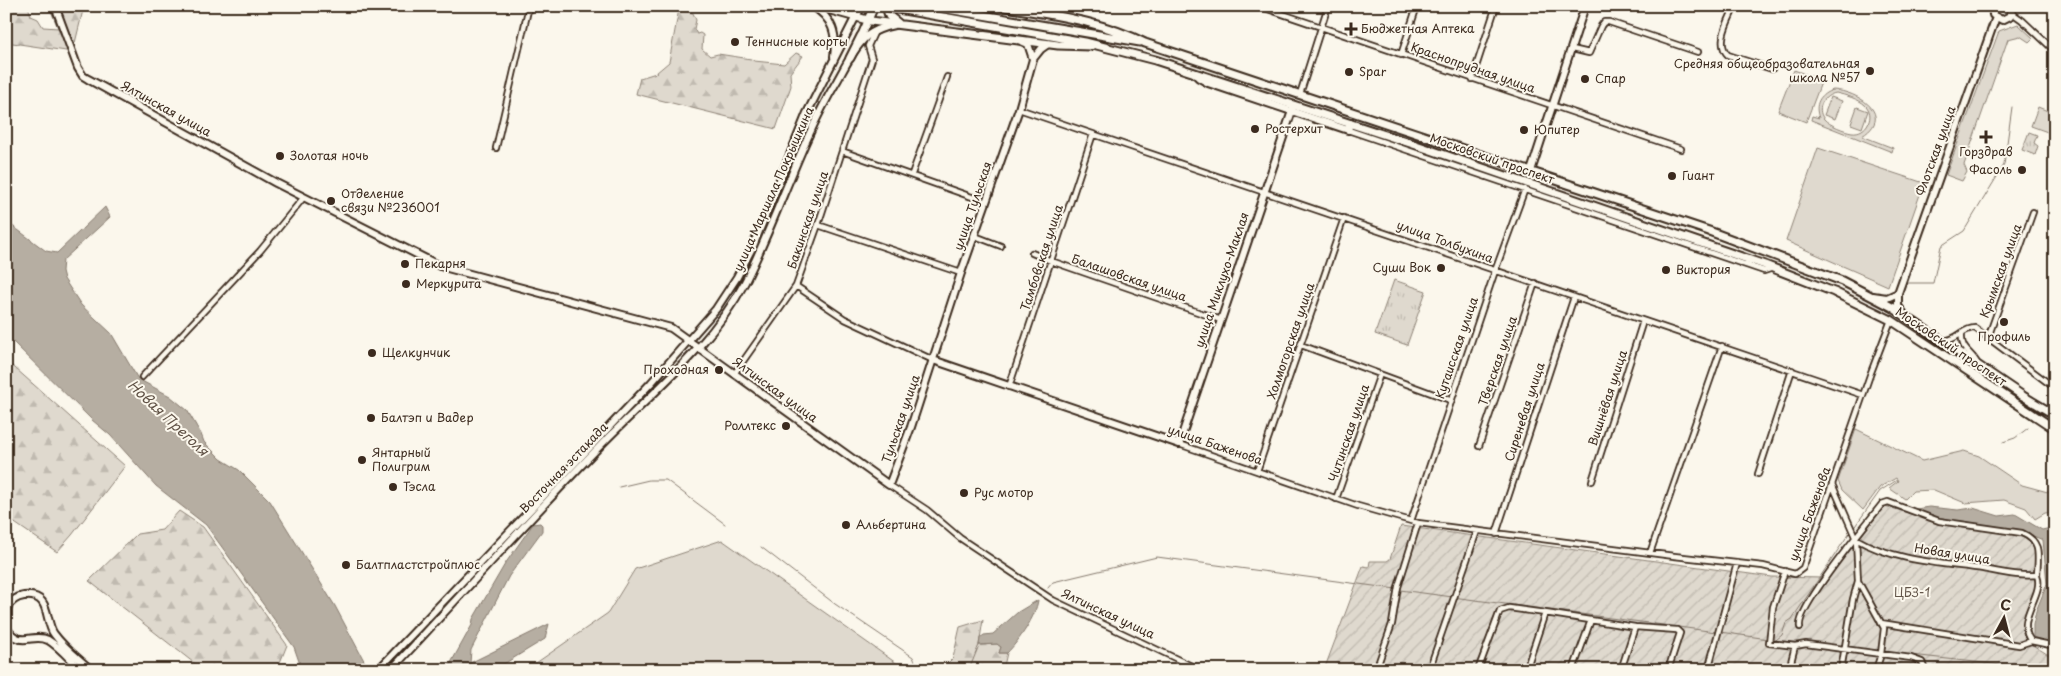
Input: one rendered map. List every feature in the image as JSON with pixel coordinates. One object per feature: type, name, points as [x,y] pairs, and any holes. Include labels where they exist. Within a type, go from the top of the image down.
[{"type":"main road","points":[[814,6],[868,20],[1048,44],[1081,47],[1104,46]]},
{"type":"main road","points":[[828,10],[840,10],[847,6]]},
{"type":"main road","name":"улица Маршала Покрышкина","points":[[855,18],[861,6]]},
{"type":"main road","name":"улица Маршала Покрышкина","points":[[868,20],[874,6]]},
{"type":"main road","points":[[885,6],[889,16],[900,24]]},
{"type":"main road","name":"Московский проспект","points":[[885,6],[1104,46],[1156,60],[1293,108],[1419,146],[1790,274],[1834,292],[1891,320],[1929,344],[2008,400],[2055,429]]},
{"type":"main road","points":[[930,6],[1145,43]]},
{"type":"main road","points":[[1001,6],[1102,25],[1130,35],[1145,43]]},
{"type":"main road","name":"улица Маршала Покрышкина","points":[[850,58],[861,36]]},
{"type":"main road","name":"Московский проспект","points":[[1145,43],[1422,134],[1793,261],[1873,296],[2055,416]]},
{"type":"main road","points":[[1419,146],[1422,134]]},
{"type":"main road","points":[[1790,274],[1793,261]]},
{"type":"main road","points":[[1918,337],[1926,336],[1924,328]]},
{"type":"main road","points":[[1929,344],[1928,338],[1937,338]]},
{"type":"street","name":"Ялтинская улица","points":[[55,6],[72,54],[83,76],[304,198],[440,266],[672,328],[889,485],[927,510],[960,538],[1053,600],[1200,670]]},
{"type":"street","points":[[496,148],[529,6]]},
{"type":"street","points":[[814,6],[824,14],[834,28],[836,43],[834,64]]},
{"type":"street","points":[[1051,15],[1054,6]]},
{"type":"street","name":"Краснопрудная улица","points":[[1259,6],[1682,149]]},
{"type":"street","points":[[1300,94],[1328,6]]},
{"type":"street","points":[[1401,55],[1417,6]]},
{"type":"street","points":[[1472,79],[1496,6]]},
{"type":"street","points":[[1531,171],[1554,106],[1585,6]]},
{"type":"street","points":[[1735,6],[1722,42],[1725,52],[1728,55],[1772,69]]},
{"type":"street","points":[[1992,6],[1992,11],[1996,17],[2005,19],[2012,10],[2055,51]]},
{"type":"street","name":"Флотская улица","points":[[1898,293],[1996,17]]},
{"type":"street","name":"улица Маршала Покрышкина","points":[[689,340],[716,309],[745,262],[803,123],[834,64],[855,18]]},
{"type":"street","name":"улица Маршала Покрышкина","points":[[861,36],[868,20]]},
{"type":"street","points":[[1572,49],[1589,53],[1601,26],[1604,22],[1609,22],[1698,52]]},
{"type":"street","points":[[850,58],[865,38],[877,30],[900,24]]},
{"type":"street","name":"Бакинская улица","points":[[734,374],[796,286],[872,59],[868,44],[877,30]]},
{"type":"street","points":[[1018,40],[1028,44],[1033,59]]},
{"type":"street","points":[[1033,59],[1041,48],[1048,44]]},
{"type":"street","name":"улица Маршала Покрышкина","points":[[697,347],[721,320],[744,284],[762,247],[807,136],[850,58]]},
{"type":"street","name":"улица Тульская","points":[[933,360],[961,273],[1020,109],[1033,59]]},
{"type":"street","points":[[912,174],[947,77]]},
{"type":"street","points":[[1293,108],[1303,115],[1349,126],[1452,166],[1764,271],[1773,268]]},
{"type":"street","name":"улица Миклухо-Маклая","points":[[1179,444],[1293,108]]},
{"type":"street","name":"улица Толбухина","points":[[1020,109],[1863,395]]},
{"type":"street","points":[[1289,124],[1297,116],[1303,115]]},
{"type":"street","name":"Тамбовская улица","points":[[1009,388],[1093,134]]},
{"type":"street","points":[[842,151],[912,174],[986,202]]},
{"type":"street","points":[[1452,166],[1454,158]]},
{"type":"street","name":"Кутаисская улица","points":[[1410,521],[1494,271],[1528,183]]},
{"type":"street","points":[[142,377],[260,251],[304,198]]},
{"type":"street","name":"Крымская улица","points":[[1986,335],[1990,332],[2033,212]]},
{"type":"street","name":"Холмогорская улица","points":[[1257,471],[1344,218]]},
{"type":"street","points":[[818,225],[961,273]]},
{"type":"street","points":[[974,236],[1001,246]]},
{"type":"street","name":"Балашовская улица","points":[[1032,253],[1221,320]]},
{"type":"street","name":"Тверская улица","points":[[1479,446],[1535,283]]},
{"type":"street","name":"улица Баженова","points":[[796,286],[845,319],[933,360],[1009,388],[1179,444],[1336,499],[1410,521],[1496,534],[1763,566],[1795,574],[1803,568],[1891,320]]},
{"type":"street","points":[[1873,296],[1887,298],[1898,293],[1898,306],[1908,318]]},
{"type":"street","name":"Сиреневая улица","points":[[1496,534],[1574,297]]},
{"type":"street","name":"Вишнёвая улица","points":[[1592,481],[1644,320]]},
{"type":"street","name":"Московский проспект","points":[[1963,333],[1966,329],[1975,328],[2055,388]]},
{"type":"street","points":[[1937,338],[1953,339],[1963,333]]},
{"type":"street","points":[[1963,333],[1962,341],[1964,348],[1975,358],[1978,365]]},
{"type":"street","name":"Восточная эстакада","points":[[378,670],[651,383],[689,340]]},
{"type":"street","points":[[1301,345],[1450,400]]},
{"type":"street","points":[[1650,553],[1722,346]]},
{"type":"street","name":"Восточная эстакада","points":[[391,670],[600,446],[651,397],[697,347]]},
{"type":"street","name":"Тульская улица","points":[[889,485],[933,360]]},
{"type":"street","points":[[1758,474],[1792,370]]},
{"type":"street","name":"Читинская улица","points":[[1336,499],[1380,374]]},
{"type":"street","points":[[1832,484],[1856,539],[1858,581],[1852,599],[1841,670]]},
{"type":"street","points":[[1800,627],[1799,622],[1808,603],[1842,553],[1856,539],[1882,504],[1888,502],[1939,521],[2022,533],[2032,538],[2037,543],[2039,586],[2030,608],[2026,630],[2031,641]]},
{"type":"street","points":[[1376,670],[1392,624],[1397,590],[1418,523]]},
{"type":"street","points":[[1429,670],[1477,531]]},
{"type":"street","name":"Новая улица","points":[[1856,539],[1887,552],[1934,564],[2018,575],[2037,575]]},
{"type":"street","points":[[1708,670],[1737,563]]},
{"type":"street","points":[[1785,571],[1773,606],[1768,641],[1771,644],[1795,646],[1806,644],[1911,658],[1922,662],[1925,670]]},
{"type":"street","points":[[1858,581],[1884,628],[1881,654],[1876,670]]},
{"type":"street","points":[[6,609],[14,600],[26,596],[39,599],[47,609],[49,622],[57,637],[92,670]]},
{"type":"street","points":[[6,598],[14,600]]},
{"type":"street","points":[[1478,670],[1500,611],[1509,608],[1635,627],[1678,630],[1680,633],[1668,670]]},
{"type":"street","points":[[1526,670],[1545,613]]},
{"type":"street","points":[[1573,670],[1591,620]]},
{"type":"street","points":[[36,638],[43,634],[49,622]]},
{"type":"street","points":[[1881,622],[2019,644],[2031,641],[2055,646]]},
{"type":"street","points":[[6,627],[9,637],[23,640],[36,638],[48,640],[81,670]]},
{"type":"street","points":[[1621,670],[1635,627]]},
{"type":"street","points":[[1789,670],[1795,646]]},
{"type":"green space","points":[[6,6],[28,6],[31,16],[38,19],[43,27],[58,28],[49,6],[84,6],[75,43],[66,51],[6,42]]},
{"type":"green space","points":[[679,9],[693,13],[696,20],[694,29],[697,34],[703,35],[702,49],[710,56],[718,54],[754,61],[784,64],[796,53],[803,56],[790,73],[791,86],[776,129],[636,94],[640,78],[656,73],[669,62]]},
{"type":"green space","points":[[2018,24],[2033,38],[2029,42],[2020,36],[2008,39],[1964,165],[1967,172],[1962,181],[1946,175],[1999,31]]},
{"type":"green space","points":[[1794,70],[1822,80],[1806,122],[1778,111]]},
{"type":"green space","points":[[1833,90],[1843,91],[1862,99],[1869,105],[1874,112],[1875,120],[1872,128],[1862,136],[1893,148],[1892,152],[1811,120],[1812,116],[1819,118],[1817,109],[1819,101],[1828,92]],"holes":[[[1836,93],[1865,105],[1870,114],[1866,127],[1857,132],[1852,132],[1833,125],[1824,119],[1820,111],[1822,103],[1828,96]]]},
{"type":"green space","points":[[1831,97],[1842,101],[1835,119],[1824,115]]},
{"type":"green space","points":[[1857,107],[1868,111],[1862,128],[1851,124]]},
{"type":"green space","points":[[2038,107],[2055,114],[2053,134],[2031,126]]},
{"type":"green space","points":[[2029,132],[2037,135],[2034,143],[2038,146],[2035,155],[2022,150]]},
{"type":"green space","points":[[1818,148],[1924,183],[1888,286],[1786,241]]},
{"type":"green space","points":[[1394,280],[1426,291],[1407,345],[1375,334]]},
{"type":"green space","points":[[6,363],[15,368],[125,466],[57,552],[6,517]]},
{"type":"green space","points":[[1856,429],[1922,461],[1964,451],[1979,456],[2022,485],[2055,494],[2055,512],[2045,513],[2035,519],[2026,508],[2004,500],[1965,503],[1934,490],[1913,491],[1905,499],[1889,488],[1898,481],[1896,478],[1880,487],[1863,510],[1842,490],[1838,481]]},
{"type":"green space","name":"ЦБЗ-1","points":[[1885,506],[1942,523],[2008,533],[2027,539],[2038,554],[2041,583],[2026,641],[2047,654],[2055,655],[2055,670],[1324,670],[1363,566],[1369,567],[1370,561],[1387,561],[1390,559],[1401,526],[1772,577],[1823,578]]},
{"type":"green space","points":[[179,511],[203,527],[287,645],[277,670],[203,670],[89,581],[137,534],[162,530]]},
{"type":"green space","points":[[722,540],[906,670],[526,670],[608,613],[635,569]]},
{"type":"green space","points":[[983,620],[979,645],[997,644],[1001,647],[999,653],[1007,653],[1003,670],[941,670],[953,658],[960,627]]},
{"type":"water","name":"Новая Преголя","points":[[105,207],[110,217],[63,260],[62,271],[64,279],[81,305],[111,333],[138,379],[170,396],[187,410],[204,442],[221,459],[239,470],[270,501],[335,606],[369,670],[302,670],[294,647],[206,525],[156,486],[110,435],[92,420],[6,335],[6,221],[46,251],[57,253]]},
{"type":"water","points":[[1929,507],[1958,510],[1973,508],[1999,516],[2015,514],[2042,530],[2055,527],[2055,645],[2033,637],[2036,611],[2047,584],[2043,540],[2026,533],[1988,525],[1937,519],[1916,509]]},
{"type":"water","points":[[540,523],[542,531],[509,576],[471,650],[470,663],[549,624],[545,639],[494,670],[447,670],[472,625],[473,619],[505,564],[533,524]]},
{"type":"water","points":[[1038,600],[1026,628],[1007,653],[999,653],[1001,647],[997,644],[979,645],[980,638],[984,635],[993,634],[1018,612]]},
{"type":"waterway","points":[[1905,283],[1933,283],[1941,246],[1964,231],[2004,165],[2012,107]]},
{"type":"waterway","points":[[2003,442],[2015,438],[2028,428]]},
{"type":"waterway","points":[[619,487],[649,480],[666,480],[725,524]]},
{"type":"waterway","points":[[1853,529],[1880,491],[1897,480]]},
{"type":"waterway","points":[[1776,640],[1782,635],[1786,623],[1792,619],[1850,532]]},
{"type":"waterway","points":[[761,547],[835,604],[913,657],[919,670]]},
{"type":"waterway","points":[[1048,588],[1053,582],[1157,557],[1396,589]]},
{"type":"waterway","points":[[1400,590],[1716,632]]},
{"type":"waterway","points":[[1720,632],[1768,639]]},
{"type":"waterway","points":[[1772,640],[1803,643]]},
{"type":"waterway","points":[[969,670],[979,645]]},
{"type":"waterway","points":[[1869,650],[1880,652]]},
{"type":"waterway","points":[[1884,652],[2032,670]]},
{"type":"place","name":"Бюджетная Аптека","points":[[1351,29]]},
{"type":"place","name":"Теннисные корты","points":[[735,42]]},
{"type":"place","name":"Средняя общеобразовательная школа №57","points":[[1870,71]]},
{"type":"place","name":"Spar","points":[[1349,72]]},
{"type":"place","name":"Спар","points":[[1585,79]]},
{"type":"place","name":"Ростерхит","points":[[1255,129]]},
{"type":"place","name":"Юпитер","points":[[1524,130]]},
{"type":"place","name":"Горздрав","points":[[1986,137]]},
{"type":"place","name":"Золотая ночь","points":[[280,156]]},
{"type":"place","name":"Фасоль","points":[[2022,170]]},
{"type":"place","name":"Гиант","points":[[1672,176]]},
{"type":"place","name":"Отделение связи №236001","points":[[331,201]]},
{"type":"place","name":"Пекарня","points":[[405,264]]},
{"type":"place","name":"Суши Вок","points":[[1441,268]]},
{"type":"place","name":"Виктория","points":[[1666,270]]},
{"type":"place","name":"Меркурита","points":[[406,284]]},
{"type":"place","name":"Профиль","points":[[2004,322]]},
{"type":"place","name":"Щелкунчик","points":[[372,353]]},
{"type":"place","name":"Проходная","points":[[719,370]]},
{"type":"place","name":"Балтэп и Вадер","points":[[371,418]]},
{"type":"place","name":"Роллтекс","points":[[786,426]]},
{"type":"place","name":"Янтарный Полигрим","points":[[362,460]]},
{"type":"place","name":"Тэсла","points":[[393,487]]},
{"type":"place","name":"Рус мотор","points":[[964,493]]},
{"type":"place","name":"Альбертина","points":[[846,525]]},
{"type":"place","name":"Балтпластстройплюс","points":[[346,565]]}]
